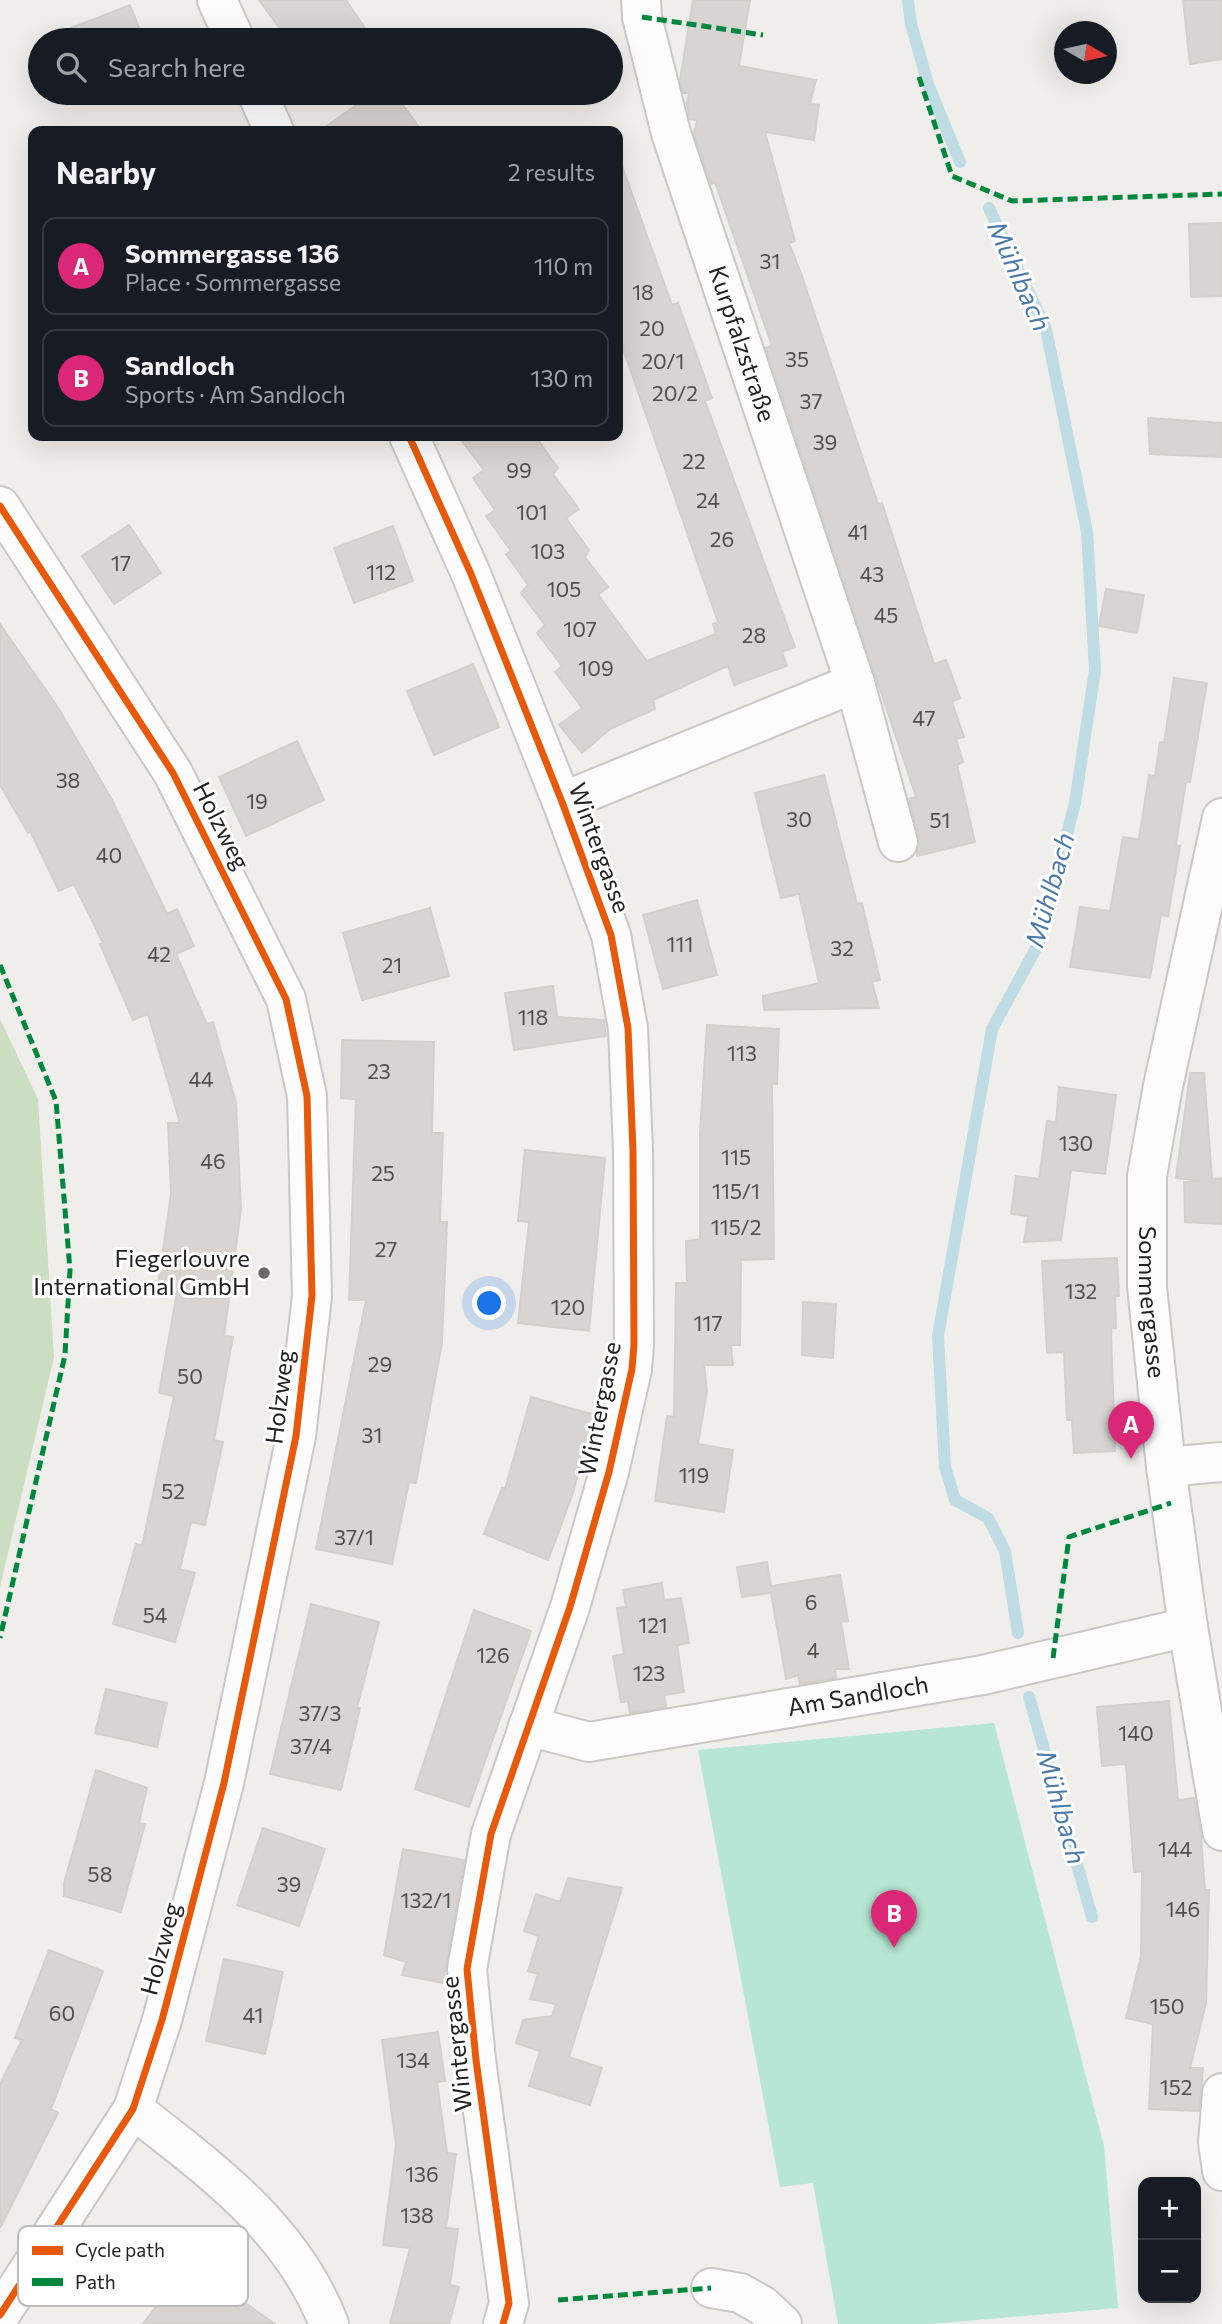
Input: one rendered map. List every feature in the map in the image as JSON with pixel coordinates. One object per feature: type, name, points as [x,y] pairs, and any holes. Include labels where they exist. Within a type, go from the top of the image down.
[{"type":"street","points":[[217,0],[229,28]]},
{"type":"street","name":"Kurpfalzstraße","points":[[641,0],[642,17],[671,133],[855,683],[898,842]]},
{"type":"street","points":[[262,105],[272,126]]},
{"type":"street","name":"Wintergasse","points":[[411,441],[471,574],[562,802],[611,935],[628,1028],[633,1151],[632,1369],[609,1472],[570,1607],[491,1834],[467,1969],[476,2060],[509,2303],[503,2324]]},
{"type":"street","name":"Holzweg","points":[[0,506],[173,773],[286,999],[307,1096],[312,1296],[296,1436],[224,1783],[162,2020],[133,2109],[57,2226]]},
{"type":"street","points":[[562,802],[855,683]]},
{"type":"street","name":"Sommergasse","points":[[1222,818],[1163,1086],[1147,1176],[1147,1287],[1166,1466],[1188,1627],[1222,1831]]},
{"type":"street","points":[[1166,1466],[1222,1462]]},
{"type":"street","name":"Am Sandloch","points":[[528,1726],[589,1742],[983,1675],[1188,1627]]},
{"type":"street","points":[[1222,2093],[1218,2142],[1222,2171]]},
{"type":"street","points":[[133,2109],[226,2182],[287,2246],[320,2301],[329,2324]]},
{"type":"street","name":"Holzweg","points":[[0,2315],[18,2287]]},
{"type":"street","points":[[711,2288],[740,2293],[763,2306],[782,2324]]},
{"type":"green space","points":[[0,1019],[38,1099],[54,1357],[0,1587]]},
{"type":"green space","points":[[994,1723],[1104,2146],[1118,2308],[929,2324],[838,2324],[813,2183],[780,2187],[698,1750]]},
{"type":"building","points":[[259,0],[346,0],[365,28],[279,28]]},
{"type":"building","points":[[693,0],[750,0],[739,66],[816,80],[810,104],[819,105],[814,140],[765,132],[795,241],[789,243],[878,504],[882,503],[934,664],[946,660],[960,698],[952,702],[964,737],[956,739],[963,762],[957,765],[975,842],[917,856],[919,836],[909,799],[916,797],[766,348],[772,346],[715,182],[711,184],[694,134],[697,120],[690,119],[687,105],[689,93],[683,93],[680,80]]},
{"type":"building","points":[[1183,0],[1222,0],[1222,59],[1190,64]]},
{"type":"building","points":[[130,5],[139,28],[71,28]]},
{"type":"building","points":[[356,105],[403,105],[418,126],[327,126]]},
{"type":"building","points":[[623,169],[672,305],[678,303],[712,398],[705,401],[795,647],[782,652],[787,666],[734,685],[728,666],[653,700],[655,709],[610,729],[582,753],[559,725],[582,708],[555,672],[562,666],[537,633],[545,625],[521,593],[528,585],[506,554],[511,551],[486,516],[495,510],[473,478],[484,470],[462,441],[539,441],[558,468],[553,474],[579,509],[566,518],[589,550],[585,557],[608,587],[598,595],[647,661],[716,634],[713,624],[718,622],[623,348]]},
{"type":"building","points":[[1222,223],[1222,296],[1191,297],[1189,224]]},
{"type":"building","points":[[1148,418],[1222,423],[1222,457],[1150,454]]},
{"type":"building","points":[[129,525],[161,573],[114,604],[82,556]]},
{"type":"building","points":[[393,526],[413,581],[354,603],[334,548]]},
{"type":"building","points":[[1106,589],[1144,595],[1137,633],[1099,626]]},
{"type":"building","points":[[0,624],[59,709],[111,798],[167,914],[177,909],[194,946],[176,954],[207,1024],[213,1022],[236,1103],[241,1209],[224,1336],[233,1337],[214,1440],[223,1442],[205,1525],[191,1522],[180,1569],[195,1573],[175,1642],[113,1624],[136,1544],[142,1546],[174,1396],[159,1393],[178,1287],[158,1285],[171,1194],[168,1123],[180,1123],[148,1014],[133,1020],[100,944],[103,943],[74,884],[59,891],[30,831],[28,833],[0,785]]},
{"type":"building","points":[[473,664],[499,727],[434,755],[407,691]]},
{"type":"building","points":[[1174,678],[1207,683],[1190,782],[1186,781],[1176,845],[1180,846],[1168,916],[1161,915],[1150,978],[1070,967],[1080,907],[1110,911],[1123,837],[1139,839],[1149,775],[1155,776],[1160,742],[1164,743]]},
{"type":"building","points":[[297,741],[324,800],[246,836],[219,777]]},
{"type":"building","points":[[824,775],[857,904],[862,903],[880,980],[872,982],[879,1008],[764,1010],[763,996],[819,983],[799,894],[781,898],[755,793]]},
{"type":"building","points":[[697,900],[717,975],[663,989],[643,915]]},
{"type":"building","points":[[430,908],[449,976],[362,1000],[343,933]]},
{"type":"building","points":[[553,986],[557,1017],[604,1020],[606,1036],[514,1050],[505,993]]},
{"type":"building","points":[[707,1025],[779,1029],[777,1084],[772,1084],[774,1259],[741,1260],[740,1345],[731,1345],[733,1365],[704,1365],[707,1391],[698,1444],[733,1450],[724,1512],[655,1501],[667,1416],[674,1417],[676,1283],[687,1283],[686,1241],[700,1239],[700,1133]]},
{"type":"building","points":[[342,1040],[434,1042],[432,1133],[443,1133],[440,1222],[447,1222],[442,1343],[416,1483],[409,1482],[392,1564],[316,1549],[366,1300],[349,1300],[356,1099],[341,1098]]},
{"type":"building","points":[[1190,1073],[1204,1073],[1212,1179],[1222,1178],[1222,1224],[1185,1222],[1184,1182],[1200,1181],[1176,1178]]},
{"type":"building","points":[[1059,1087],[1116,1095],[1105,1174],[1071,1170],[1061,1240],[1024,1242],[1028,1216],[1011,1214],[1016,1176],[1039,1179],[1047,1121],[1056,1122]]},
{"type":"building","points":[[525,1150],[605,1158],[589,1331],[518,1323],[529,1222],[518,1221]]},
{"type":"building","points":[[1117,1258],[1119,1296],[1115,1296],[1116,1328],[1111,1329],[1115,1451],[1074,1453],[1072,1420],[1067,1420],[1064,1352],[1047,1353],[1042,1261]]},
{"type":"building","points":[[803,1302],[836,1304],[833,1358],[802,1355]]},
{"type":"building","points":[[531,1397],[595,1415],[572,1496],[548,1560],[484,1534],[502,1488],[505,1489]]},
{"type":"building","points":[[767,1562],[771,1586],[840,1575],[848,1621],[841,1622],[849,1669],[835,1669],[836,1678],[800,1684],[798,1675],[786,1679],[771,1593],[742,1597],[737,1567]]},
{"type":"building","points":[[662,1583],[664,1600],[681,1598],[689,1643],[677,1645],[684,1692],[664,1695],[666,1707],[630,1713],[628,1701],[621,1702],[613,1656],[624,1654],[617,1608],[626,1607],[623,1590]]},
{"type":"building","points":[[311,1604],[379,1622],[357,1708],[360,1708],[341,1790],[270,1774]]},
{"type":"building","points":[[474,1610],[531,1631],[469,1807],[415,1789]]},
{"type":"building","points":[[106,1689],[167,1703],[157,1747],[95,1733]]},
{"type":"building","points":[[1169,1701],[1178,1800],[1194,1798],[1201,1836],[1205,1890],[1209,1890],[1206,2003],[1190,2068],[1203,2068],[1199,2111],[1149,2109],[1153,2024],[1126,2018],[1141,1956],[1142,1871],[1134,1872],[1126,1764],[1102,1766],[1097,1707]]},
{"type":"building","points":[[96,1770],[147,1788],[139,1823],[145,1824],[121,1912],[64,1896],[64,1883]]},
{"type":"building","points":[[263,1828],[325,1849],[299,1926],[237,1905]]},
{"type":"building","points":[[403,1849],[464,1860],[443,1983],[402,1975],[406,1962],[384,1955]]},
{"type":"building","points":[[568,1878],[622,1888],[569,2057],[602,2068],[590,2105],[529,2086],[540,2051],[516,2043],[523,2020],[552,2016],[556,2004],[530,1999],[538,1974],[528,1971],[539,1936],[524,1931],[536,1894],[560,1902]]},
{"type":"building","points":[[49,1950],[103,1971],[51,2109],[58,2113],[0,2228],[0,2084],[22,2040],[15,2038]]},
{"type":"building","points":[[224,1959],[283,1972],[265,2054],[206,2041]]},
{"type":"building","points":[[438,2032],[445,2081],[437,2082],[447,2153],[456,2154],[446,2228],[458,2229],[450,2285],[459,2287],[449,2324],[390,2324],[410,2248],[383,2245],[396,2145],[382,2040]]},
{"type":"building","points":[[248,2305],[275,2324],[143,2324],[157,2306]]},
{"type":"waterway","name":"Mühlbach","points":[[908,0],[911,24],[928,84],[960,162]]},
{"type":"waterway","name":"Mühlbach","points":[[989,208],[1046,329],[1087,532],[1095,670],[1075,803],[1039,943],[992,1029],[938,1336],[945,1467],[955,1500],[988,1518],[1005,1551],[1018,1633]]},
{"type":"waterway","name":"Mühlbach","points":[[1029,1697],[1092,1917]]},
{"type":"marked path","points":[[642,17],[763,35]]},
{"type":"marked path","points":[[919,77],[952,176],[1012,201],[1222,194]]},
{"type":"marked path","points":[[0,965],[56,1101],[70,1270],[65,1355],[0,1638]]},
{"type":"marked path","points":[[1053,1658],[1069,1537],[1171,1503]]},
{"type":"marked path","points":[[558,2300],[711,2288]]},
{"type":"cycle path","points":[[411,441],[471,574],[562,802],[611,935],[628,1028],[633,1151],[632,1369],[609,1472],[570,1607],[491,1834],[467,1969],[476,2060],[509,2303],[503,2324]]},
{"type":"cycle path","points":[[0,506],[173,773],[286,999],[307,1096],[312,1296],[296,1436],[224,1783],[162,2020],[133,2109],[57,2226]]},
{"type":"cycle path","points":[[0,2315],[18,2287]]},
{"type":"place","name":"Fiegerlouvre International GmbH","points":[[264,1273]]},
{"type":"place","name":"Sommergasse 136","points":[[1131,1459]]},
{"type":"place","name":"Sandloch","points":[[894,1948]]}]
